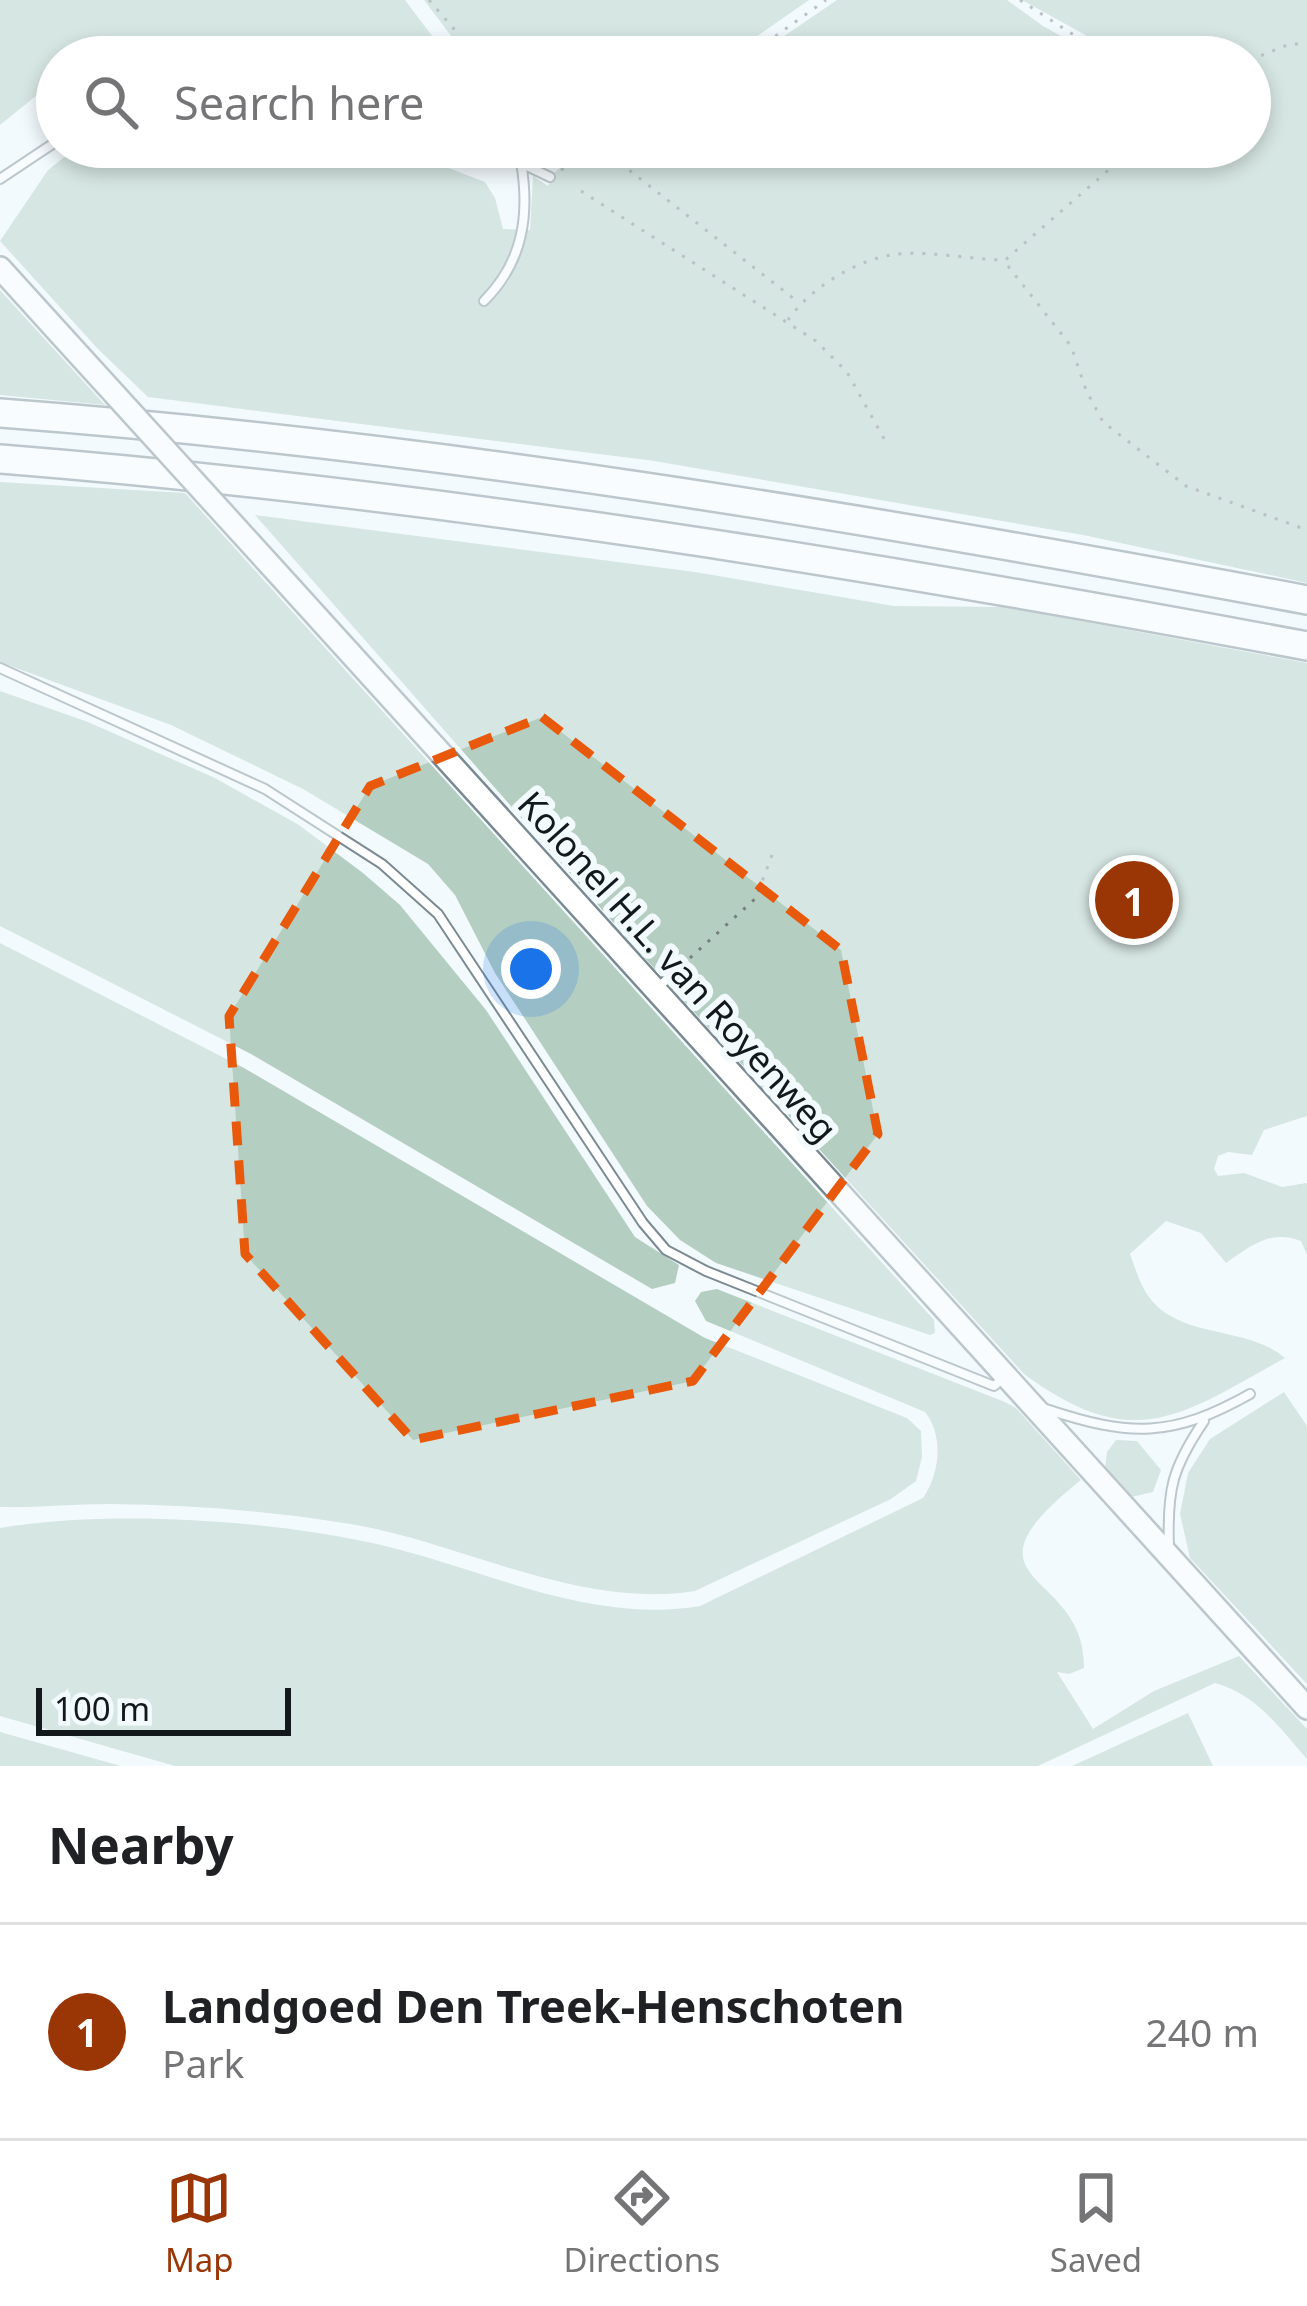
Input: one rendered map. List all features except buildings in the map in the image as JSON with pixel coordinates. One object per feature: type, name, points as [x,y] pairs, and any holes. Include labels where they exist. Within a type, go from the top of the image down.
[{"type":"highway","points":[[0,413],[316,444],[770,503],[1307,600]]},
{"type":"highway","points":[[0,459],[285,485],[738,545],[1307,646]]},
{"type":"street","name":"Kolonel H.L. van Royenweg","points":[[0,268],[1307,1708]]},
{"type":"lane","points":[[0,179],[36,155]]},
{"type":"lane","points":[[484,301],[519,253],[526,200],[522,168]]},
{"type":"lane","points":[[532,168],[550,178]]},
{"type":"lane","points":[[0,668],[265,789],[382,864],[438,914],[643,1223],[666,1250],[706,1271],[994,1386],[1006,1376]]},
{"type":"lane","points":[[655,990],[680,968]]},
{"type":"lane","points":[[1033,1405],[1115,1429],[1156,1428],[1205,1420],[1250,1394]]},
{"type":"lane","points":[[1169,1556],[1170,1485],[1181,1455],[1205,1420]]},
{"type":"path","points":[[428,0],[460,36]]},
{"type":"path","points":[[775,36],[826,0]]},
{"type":"path","points":[[1020,0],[1075,36]]},
{"type":"path","points":[[1271,52],[1307,44]]},
{"type":"path","points":[[550,178],[566,168]]},
{"type":"path","points":[[625,168],[799,303]]},
{"type":"path","points":[[787,322],[799,303],[850,270],[896,254],[1004,261],[1111,168]]},
{"type":"path","points":[[581,191],[816,341],[847,372],[887,444]]},
{"type":"path","points":[[1004,261],[1071,346],[1103,422],[1186,486],[1307,530]]},
{"type":"path","points":[[680,968],[756,898],[772,855]]},
{"type":"highlighted area","points":[[542,717],[841,950],[878,1134],[693,1381],[413,1440],[245,1254],[229,1016],[370,786]]},
{"type":"green space","points":[[0,0],[405,0],[432,36],[36,36],[36,96],[0,125]]},
{"type":"green space","points":[[424,0],[809,0],[757,36],[451,36]]},
{"type":"green space","points":[[837,0],[1007,0],[1061,36],[784,36]]},
{"type":"green space","points":[[1022,0],[1307,0],[1307,583],[1083,535],[654,461],[148,397],[0,241],[51,168],[449,168],[485,182],[495,198],[503,229],[530,230],[533,176],[548,186],[560,168],[1271,168],[1271,36],[1087,36]]},
{"type":"green space","points":[[0,290],[105,405],[0,395]]},
{"type":"green space","points":[[0,482],[185,493],[934,1320],[935,1333],[716,1263],[680,1240],[647,1206],[495,973],[455,895],[428,864],[303,789],[171,725],[0,662]]},
{"type":"green space","points":[[255,515],[695,572],[894,606],[1005,607],[1307,663],[1307,1116],[1264,1130],[1252,1155],[1228,1152],[1218,1156],[1214,1169],[1218,1176],[1244,1173],[1282,1187],[1307,1183],[1307,1255],[1301,1241],[1280,1237],[1261,1241],[1226,1263],[1201,1233],[1166,1221],[1130,1254],[1146,1292],[1162,1311],[1252,1341],[1285,1358],[1185,1410],[1127,1420],[1096,1414],[1062,1399],[1024,1374],[633,945]]},
{"type":"green space","points":[[0,691],[88,722],[215,778],[299,825],[400,905],[486,1010],[635,1237],[679,1265],[675,1283],[652,1289],[251,1054],[0,926]]},
{"type":"green space","points":[[0,943],[244,1068],[705,1338],[907,1418],[921,1431],[916,1481],[891,1499],[695,1591],[651,1594],[566,1583],[398,1534],[295,1516],[141,1505],[0,1507]]},
{"type":"green space","points":[[717,1289],[1005,1402],[1016,1408],[1081,1480],[1043,1515],[1025,1540],[1024,1560],[1066,1611],[1079,1635],[1084,1668],[1069,1674],[1057,1672],[1093,1729],[1154,1691],[1239,1656],[1307,1729],[1307,1759],[1255,1704],[1215,1683],[1038,1766],[175,1766],[0,1716],[0,1528],[142,1518],[294,1530],[385,1546],[580,1602],[659,1610],[700,1606],[923,1498],[938,1455],[935,1432],[925,1412],[706,1321],[695,1301],[701,1292]]},
{"type":"green space","points":[[1284,1392],[1307,1426],[1307,1684],[1190,1558],[1180,1514],[1188,1473],[1210,1439]]},
{"type":"green space","points":[[1116,1440],[1137,1441],[1161,1470],[1153,1492],[1131,1497],[1105,1468],[1107,1452]]},
{"type":"green space","points":[[1188,1713],[1213,1766],[1072,1766]]},
{"type":"green space","points":[[0,1732],[121,1766],[0,1766]]},
{"type":"place","name":"Landgoed Den Treek-Henschoten","points":[[1134,900]]}]
